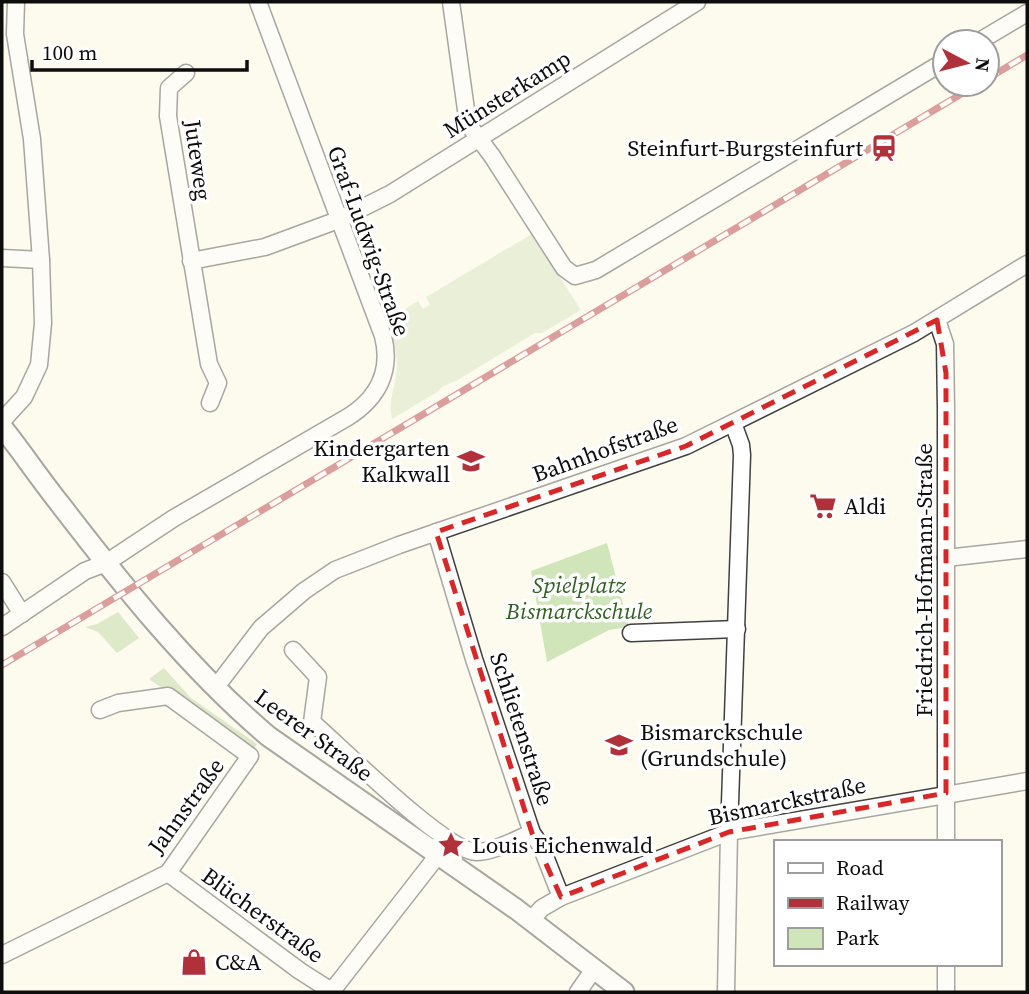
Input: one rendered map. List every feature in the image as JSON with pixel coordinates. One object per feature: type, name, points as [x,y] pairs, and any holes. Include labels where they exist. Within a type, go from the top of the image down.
[{"type":"street","points":[[2,421],[24,397],[38,365],[43,323],[32,139],[15,34],[16,2]]},
{"type":"street","name":"Graf-Ludwig-Straße","points":[[2,628],[85,571],[106,563],[174,518],[329,429],[365,404],[379,386],[386,368],[386,346],[258,2]]},
{"type":"street","points":[[451,2],[467,117],[471,128],[564,268],[575,276],[585,274],[931,69]]},
{"type":"street","name":"Münsterkamp","points":[[338,220],[390,194],[697,2]]},
{"type":"street","points":[[1001,28],[1027,13]]},
{"type":"street","name":"Juteweg","points":[[186,73],[169,88],[167,116],[209,364],[218,383],[210,404]]},
{"type":"street","points":[[191,261],[265,247],[338,220]]},
{"type":"street","points":[[2,258],[41,260]]},
{"type":"street","name":"Bahnhofstraße","points":[[216,687],[261,628],[318,580],[361,558],[659,457],[733,423],[937,320],[1027,264]]},
{"type":"street","name":"Friedrich-Hofmann-Straße","points":[[937,320],[945,344],[946,840]]},
{"type":"street","points":[[726,992],[742,455],[733,423]]},
{"type":"street","name":"Leerer Straße","points":[[2,427],[106,563],[237,710],[268,736],[531,920],[624,992]]},
{"type":"street","name":"Schlietenstraße","points":[[436,532],[474,659],[532,833],[541,846],[561,897]]},
{"type":"street","points":[[946,558],[1027,549]]},
{"type":"street","points":[[2,582],[22,614]]},
{"type":"street","points":[[631,633],[737,629]]},
{"type":"street","name":"Leerer Straße","points":[[293,650],[318,677],[313,722],[433,830],[460,848],[476,852],[492,849],[532,833]]},
{"type":"street","name":"Jahnstraße","points":[[2,955],[168,873],[250,756],[168,696],[118,704],[100,710]]},
{"type":"street","name":"Bismarckstraße","points":[[531,920],[542,908],[561,897],[729,832],[1027,780]]},
{"type":"street","points":[[333,992],[438,855]]},
{"type":"street","name":"Blücherstraße","points":[[168,873],[300,971],[333,992]]},
{"type":"street","points":[[946,966],[946,992]]},
{"type":"street","points":[[578,992],[594,969]]},
{"type":"highlighted area","points":[[937,320],[946,373],[946,793],[729,832],[561,897],[532,833],[436,532],[686,446]]},
{"type":"green space","points":[[532,234],[581,310],[443,386],[392,419],[391,401],[397,363],[390,329],[400,312],[418,301],[423,309],[430,305],[426,297]]},
{"type":"green space","name":"Spielplatz Bismarckschule","points":[[607,543],[629,627],[609,630],[547,662],[531,571]]},
{"type":"green space","points":[[118,612],[139,638],[117,653],[98,632],[85,627],[97,624]]},
{"type":"green space","points":[[164,668],[191,698],[257,744],[253,751],[149,679]]},
{"type":"railway","points":[[1001,71],[1027,55]]},
{"type":"railway","points":[[2,665],[954,98]]},
{"type":"place","name":"Steinfurt-Burgsteinfurt","points":[[884,148]]},
{"type":"place","name":"Kindergarten Kalkwall","points":[[471,461]]},
{"type":"place","name":"Aldi","points":[[823,506]]},
{"type":"place","name":"Bismarckschule (Grundschule)","points":[[619,745]]},
{"type":"place","name":"Louis Eichenwald","points":[[451,845]]},
{"type":"place","name":"C&A","points":[[194,962]]}]
